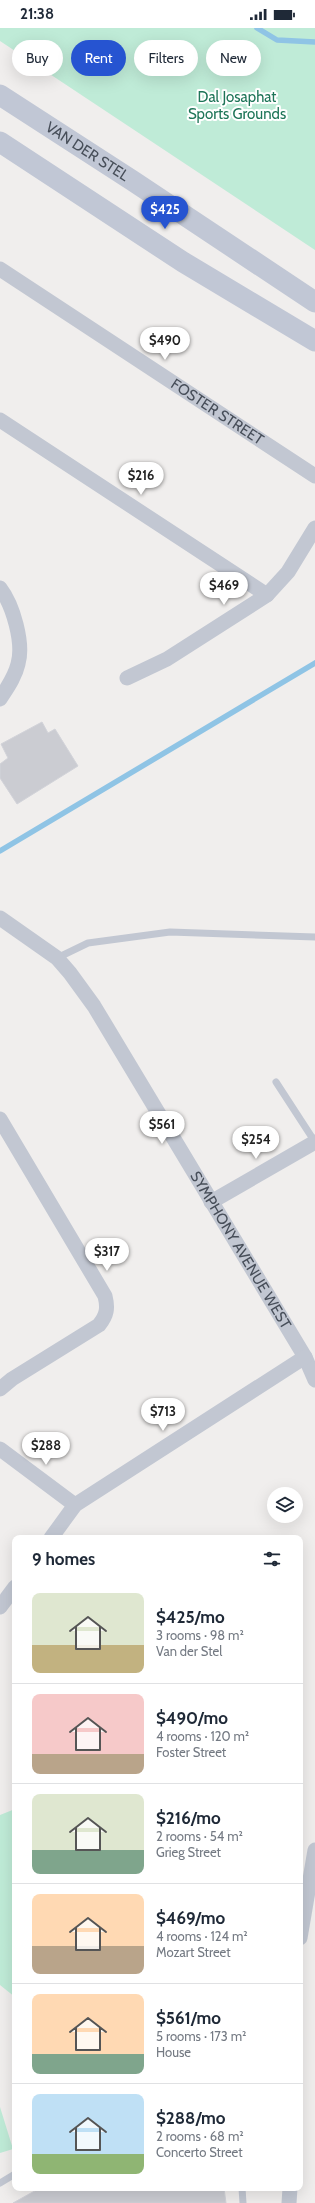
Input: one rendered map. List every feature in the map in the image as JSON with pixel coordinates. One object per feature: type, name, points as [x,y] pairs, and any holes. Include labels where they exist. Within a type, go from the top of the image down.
[{"type":"main road","name":"VAN DER STEL","points":[[0,95],[315,302]]},
{"type":"main road","points":[[0,142],[183,262],[315,341]]},
{"type":"street","name":"FOSTER STREET","points":[[0,269],[315,476]]},
{"type":"street","points":[[0,420],[267,595]]},
{"type":"street","points":[[127,678],[167,659],[267,595],[288,572],[315,528]]},
{"type":"street","points":[[0,588],[5,595],[14,616],[19,642],[19,663],[0,700]]},
{"type":"street","name":"SYMPHONY AVENUE WEST","points":[[0,918],[57,958],[94,1006],[305,1357],[315,1380]]},
{"type":"street","points":[[0,1119],[105,1296],[108,1306],[106,1317],[99,1325],[12,1379],[0,1389]]},
{"type":"street","points":[[211,1202],[315,1142]]},
{"type":"street","points":[[53,1535],[75,1505],[305,1357]]},
{"type":"street","points":[[0,1449],[75,1505]]},
{"type":"street","points":[[0,1607],[12,1590]]},
{"type":"street","points":[[303,1920],[315,1850]]},
{"type":"street","points":[[289,2203],[290,2191]]},
{"type":"lane","points":[[57,958],[88,943],[170,932],[315,937]]},
{"type":"lane","points":[[276,1082],[315,1142]]},
{"type":"lane","points":[[0,2183],[12,2176]]},
{"type":"lane","points":[[242,2191],[243,2203]]},
{"type":"green space","name":"Dal Josaphat Sports Grounds","points":[[0,28],[315,28],[315,250],[53,76],[63,76],[63,40],[12,40],[12,49],[0,41]]},
{"type":"green space","points":[[12,1810],[12,1995],[0,1985],[0,1815]]},
{"type":"green space","points":[[0,2107],[12,2149],[0,2153]]},
{"type":"building","points":[[42,722],[48,733],[55,729],[78,766],[17,804],[0,778],[0,764],[8,758],[1,744]]},
{"type":"building","points":[[35,2191],[224,2191],[226,2203],[13,2203]]},
{"type":"waterway","points":[[257,28],[277,40],[315,42]]},
{"type":"waterway","points":[[0,851],[315,663]]}]
